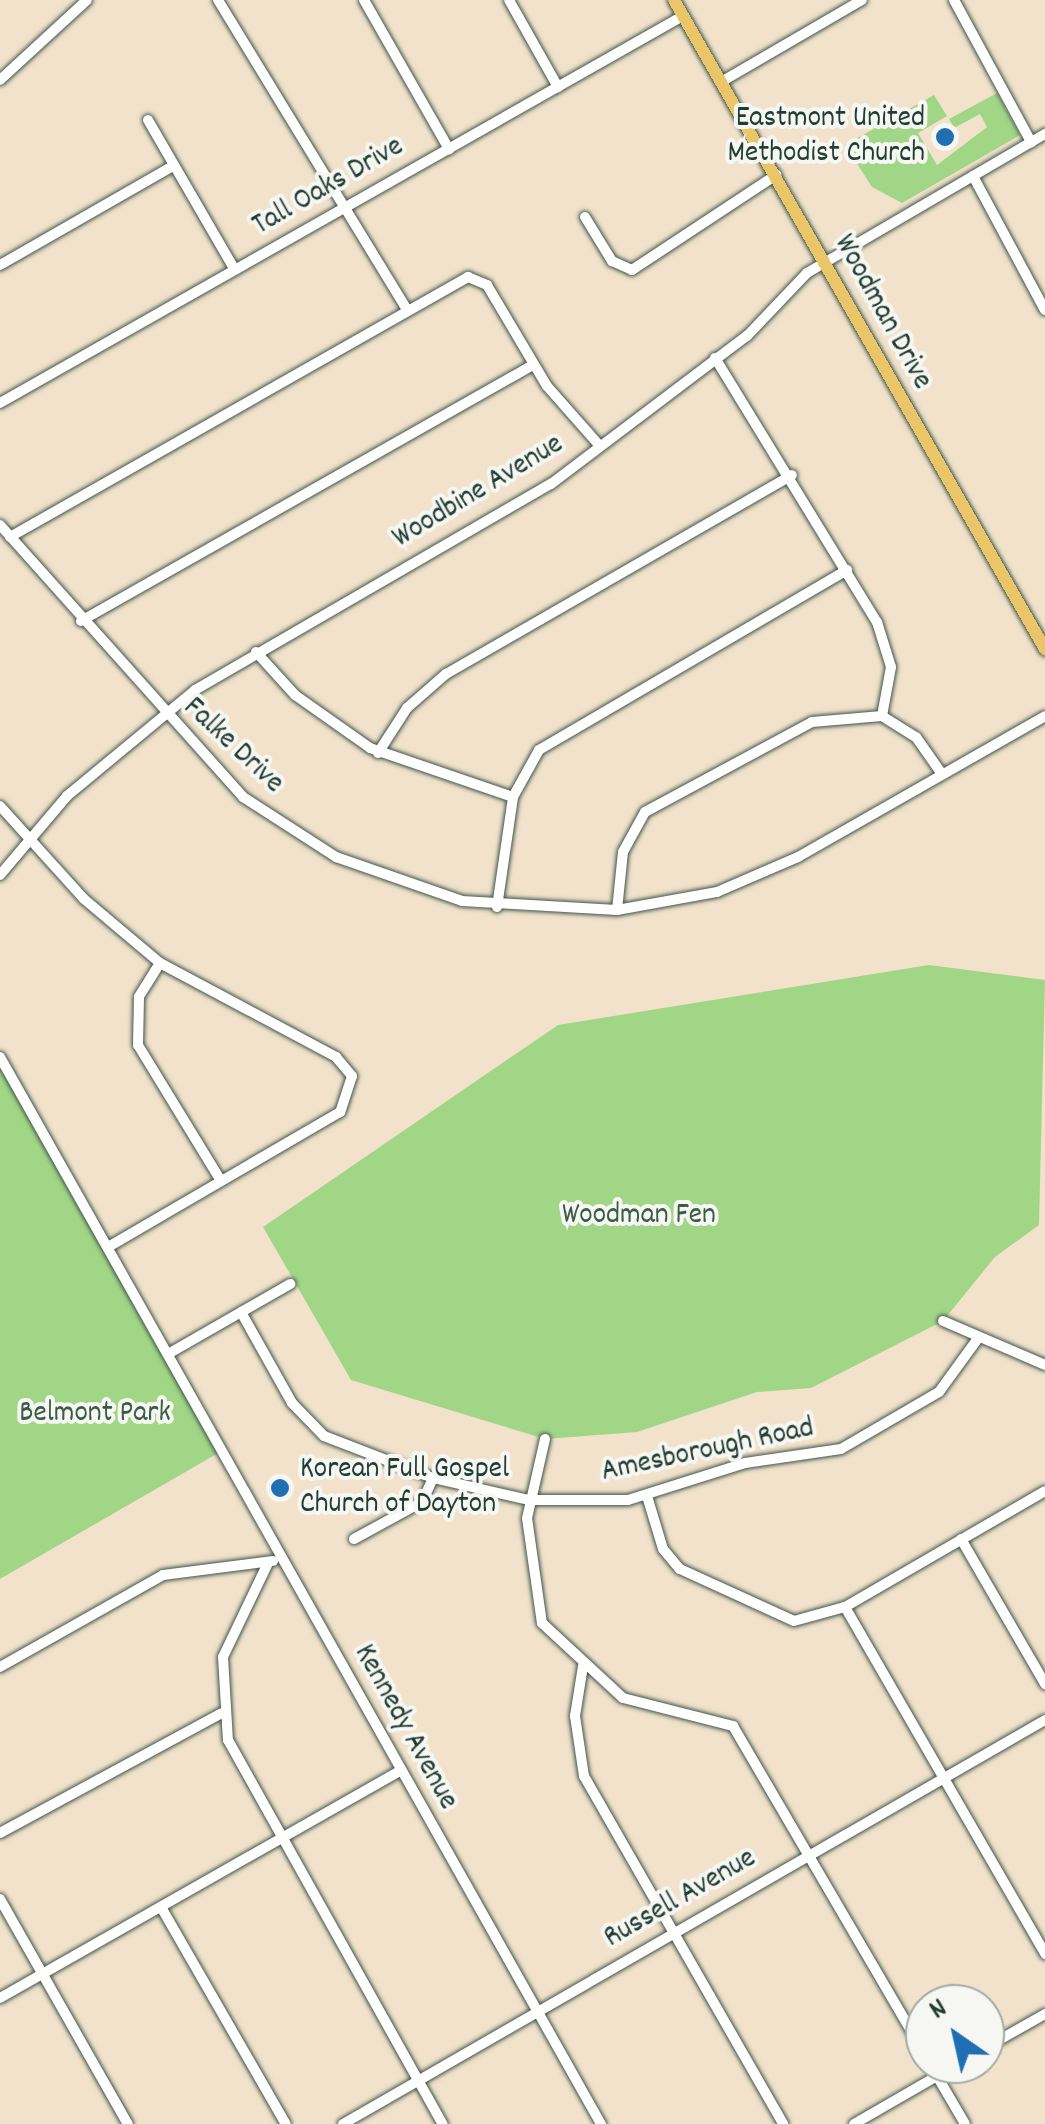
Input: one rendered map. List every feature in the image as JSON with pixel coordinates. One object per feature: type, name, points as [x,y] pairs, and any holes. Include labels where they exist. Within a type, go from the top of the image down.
[{"type":"main road","name":"Woodman Drive","points":[[674,0],[1045,650]]},
{"type":"street","points":[[218,0],[348,207],[406,308]]},
{"type":"street","points":[[364,0],[449,149]]},
{"type":"street","points":[[509,0],[558,87]]},
{"type":"street","points":[[721,82],[862,0]]},
{"type":"street","points":[[954,0],[1032,142]]},
{"type":"street","points":[[0,80],[84,1]]},
{"type":"street","name":"Tall Oaks Drive","points":[[0,403],[683,16]]},
{"type":"street","points":[[148,120],[235,270]]},
{"type":"street","name":"Woodbine Avenue","points":[[0,876],[29,840],[162,716],[256,652],[552,484],[715,358],[824,263],[1045,134]]},
{"type":"street","points":[[0,264],[174,166]]},
{"type":"street","points":[[585,216],[612,261],[632,270],[776,175]]},
{"type":"street","points":[[974,176],[1045,310]]},
{"type":"street","points":[[10,537],[459,279],[481,280],[533,365],[599,445]]},
{"type":"street","points":[[715,358],[792,475],[888,650],[882,716]]},
{"type":"street","points":[[81,621],[533,365]]},
{"type":"street","points":[[378,753],[441,677],[792,475]]},
{"type":"street","name":"Falke Drive","points":[[0,526],[162,716],[221,778],[305,840],[394,882],[497,907],[618,910],[752,879],[1045,716]]},
{"type":"street","points":[[497,907],[512,797],[526,764],[551,741],[847,570]]},
{"type":"street","points":[[256,652],[295,695],[378,753],[512,797]]},
{"type":"street","points":[[618,910],[622,852],[657,802],[812,722],[882,716],[916,737],[942,774]]},
{"type":"street","points":[[0,806],[29,840],[160,963],[336,1057],[354,1091],[340,1112],[108,1247]]},
{"type":"street","points":[[160,963],[136,1009],[138,1045],[221,1181]]},
{"type":"street","name":"Kennedy Avenue","points":[[0,1056],[601,2124]]},
{"type":"street","points":[[168,1354],[290,1284]]},
{"type":"street","name":"Amesborough Road","points":[[241,1312],[312,1428],[432,1478],[529,1500],[647,1496],[744,1463],[858,1442],[939,1392],[979,1338]]},
{"type":"street","points":[[944,1320],[1045,1365]]},
{"type":"street","points":[[545,1439],[529,1500],[538,1614],[583,1666],[634,1704],[713,1714],[732,1726],[905,2020]]},
{"type":"street","points":[[354,1539],[422,1502],[432,1478]]},
{"type":"street","points":[[647,1496],[663,1549],[691,1576],[788,1620],[845,1607],[1045,1490]]},
{"type":"street","points":[[961,1539],[1045,1684]]},
{"type":"street","points":[[0,1667],[163,1575],[268,1564],[280,1557]]},
{"type":"street","points":[[268,1564],[228,1640],[222,1714],[235,1760],[442,2124]]},
{"type":"street","points":[[845,1607],[1045,1954]]},
{"type":"street","points":[[583,1666],[576,1741],[584,1776],[783,2124]]},
{"type":"street","points":[[0,1833],[222,1714]]},
{"type":"street","name":"Russell Avenue","points":[[343,2124],[1045,1720]]},
{"type":"street","points":[[0,1998],[400,1772]]},
{"type":"street","points":[[0,1899],[128,2124]]},
{"type":"street","points":[[161,1907],[286,2124]]},
{"type":"street","points":[[1005,2037],[1045,2014]]},
{"type":"street","points":[[854,2124],[923,2084]]},
{"type":"street","points":[[942,2084],[965,2124]]},
{"type":"green space","points":[[997,93],[1020,135],[902,203],[872,187],[845,145],[934,95],[947,116],[918,133],[937,165],[987,127],[980,114],[954,128],[949,119]]},
{"type":"green space","name":"Woodman Fen","points":[[929,965],[1045,980],[1039,1225],[995,1257],[943,1321],[811,1388],[757,1392],[637,1432],[545,1439],[351,1380],[263,1227],[558,1025]]},
{"type":"green space","name":"Belmont Park","points":[[0,1057],[220,1452],[0,1579]]},
{"type":"place","name":"Eastmont United Methodist Church","points":[[945,137]]},
{"type":"place","name":"Korean Full Gospel Church of Dayton","points":[[280,1488]]}]
